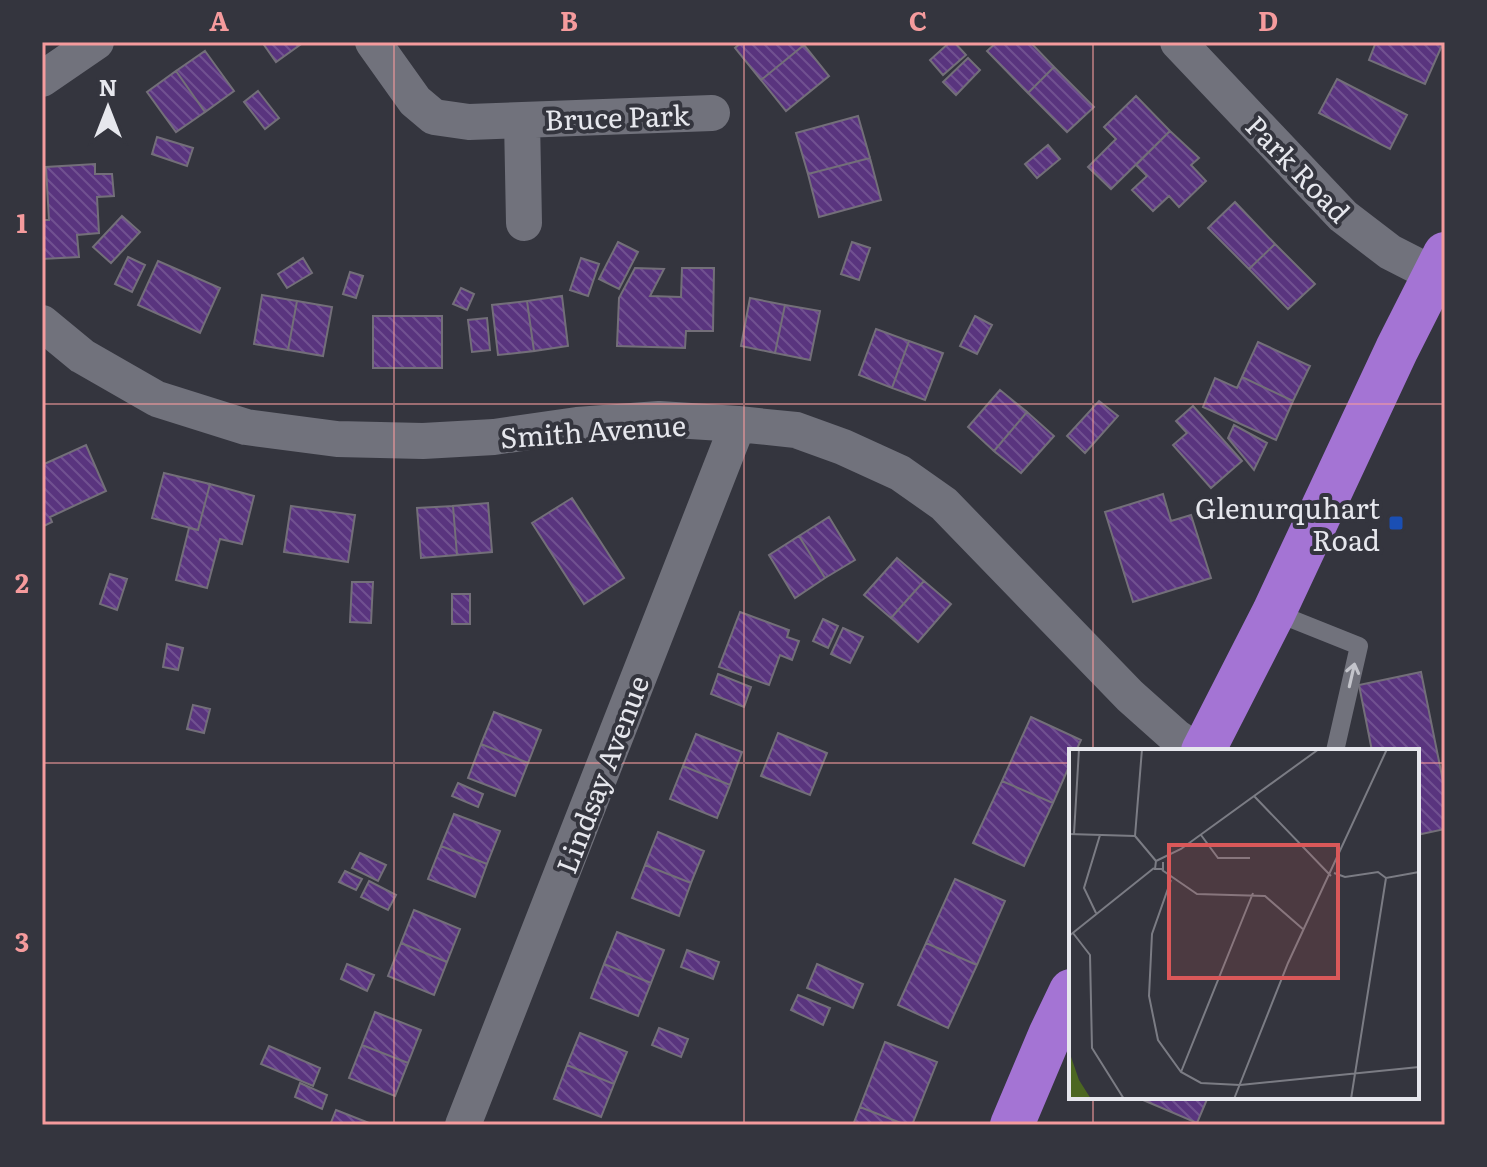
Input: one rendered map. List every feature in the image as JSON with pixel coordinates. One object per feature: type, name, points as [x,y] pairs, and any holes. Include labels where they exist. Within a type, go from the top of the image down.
[{"type":"highway","points":[[1201,749],[1274,612],[1390,363],[1440,265]]},
{"type":"highway","points":[[1012,1125],[1069,995]]},
{"type":"street","points":[[42,79],[96,42]]},
{"type":"street","name":"Bruce Park","points":[[373,42],[415,101],[434,117],[469,122],[712,113]]},
{"type":"street","name":"Park Road","points":[[1178,42],[1343,216],[1390,252],[1440,265]]},
{"type":"street","name":"Bruce Park","points":[[522,120],[524,223]]},
{"type":"street","name":"Smith Avenue","points":[[42,323],[82,356],[157,399],[246,427],[337,439],[423,441],[494,437],[577,425],[659,419],[796,430],[843,447],[900,473],[944,504],[1130,696],[1176,737],[1197,749]]},
{"type":"street","name":"Lindsay Avenue","points":[[463,1125],[738,424]]},
{"type":"lane","points":[[1274,612],[1359,646],[1335,749]]},
{"type":"building","points":[[262,42],[304,42],[276,62]]},
{"type":"building","points":[[742,42],[801,42],[804,45],[761,80],[735,48]]},
{"type":"building","points":[[954,42],[966,55],[943,75],[930,60]]},
{"type":"building","points":[[997,42],[1030,42],[1054,67],[1028,93],[987,51]]},
{"type":"building","points":[[1376,42],[1443,43],[1425,84],[1369,60]]},
{"type":"building","points":[[804,45],[829,76],[786,111],[761,80]]},
{"type":"building","points":[[205,51],[234,91],[205,112],[176,71]]},
{"type":"building","points":[[968,58],[980,70],[956,95],[943,82]]},
{"type":"building","points":[[1054,67],[1094,107],[1067,132],[1028,93]]},
{"type":"building","points":[[176,71],[205,112],[176,132],[147,92]]},
{"type":"building","points":[[1337,79],[1407,115],[1390,149],[1319,113]]},
{"type":"building","points":[[258,91],[279,118],[265,129],[244,102]]},
{"type":"building","points":[[1136,96],[1170,131],[1111,189],[1088,167],[1116,139],[1104,127]]},
{"type":"building","points":[[858,116],[870,158],[808,174],[796,133]]},
{"type":"building","points":[[1170,131],[1199,158],[1191,165],[1206,181],[1179,207],[1169,196],[1153,211],[1132,190],[1147,176],[1136,165]]},
{"type":"building","points":[[157,137],[193,148],[187,166],[152,154]]},
{"type":"building","points":[[1048,145],[1060,159],[1037,178],[1025,164]]},
{"type":"building","points":[[870,158],[881,200],[819,217],[808,174]]},
{"type":"building","points":[[95,164],[95,174],[112,174],[114,196],[97,197],[99,233],[77,235],[79,257],[42,259],[42,220],[49,220],[46,167]]},
{"type":"building","points":[[1235,202],[1275,244],[1249,269],[1208,228]]},
{"type":"building","points":[[122,216],[140,232],[111,263],[93,247]]},
{"type":"building","points":[[618,242],[638,252],[619,289],[599,279]]},
{"type":"building","points":[[852,242],[870,248],[859,280],[841,274]]},
{"type":"building","points":[[1275,244],[1315,284],[1288,309],[1249,269]]},
{"type":"building","points":[[128,257],[145,265],[132,292],[115,284]]},
{"type":"building","points":[[303,258],[312,273],[287,288],[278,274]]},
{"type":"building","points":[[581,258],[599,264],[588,296],[570,290]]},
{"type":"building","points":[[158,261],[220,288],[200,333],[138,305]]},
{"type":"building","points":[[635,268],[664,269],[650,296],[681,297],[682,268],[714,268],[713,331],[686,331],[685,348],[617,346],[619,298]]},
{"type":"building","points":[[350,272],[363,276],[356,298],[343,294]]},
{"type":"building","points":[[461,288],[474,294],[467,310],[453,304]]},
{"type":"building","points":[[262,295],[297,301],[288,350],[254,344]]},
{"type":"building","points":[[562,296],[568,346],[534,351],[527,301]]},
{"type":"building","points":[[750,298],[785,305],[775,353],[741,346]]},
{"type":"building","points":[[297,301],[332,307],[323,356],[288,350]]},
{"type":"building","points":[[527,301],[534,351],[498,355],[492,305]]},
{"type":"building","points":[[785,305],[820,311],[810,360],[775,353]]},
{"type":"building","points":[[373,316],[442,316],[442,368],[373,368]]},
{"type":"building","points":[[975,316],[992,325],[977,354],[960,346]]},
{"type":"building","points":[[487,318],[490,350],[472,352],[468,320]]},
{"type":"building","points":[[876,329],[909,341],[892,388],[859,375]]},
{"type":"building","points":[[909,341],[943,353],[925,400],[892,388]]},
{"type":"building","points":[[1258,342],[1310,366],[1293,401],[1242,377]]},
{"type":"building","points":[[1242,377],[1293,401],[1276,440],[1203,407],[1215,378],[1237,388]]},
{"type":"building","points":[[1000,390],[1027,412],[994,451],[968,427]]},
{"type":"building","points":[[1099,401],[1118,416],[1085,453],[1067,436]]},
{"type":"building","points":[[1193,406],[1242,461],[1211,488],[1173,445],[1187,433],[1176,421]]},
{"type":"building","points":[[1027,412],[1054,436],[1021,473],[994,451]]},
{"type":"building","points":[[1234,425],[1267,443],[1254,470],[1228,438]]},
{"type":"building","points":[[86,445],[106,491],[50,517],[52,522],[42,527],[42,465]]},
{"type":"building","points":[[164,473],[210,484],[198,530],[152,518]]},
{"type":"building","points":[[210,484],[254,496],[242,544],[220,539],[207,588],[176,580],[189,528],[198,530]]},
{"type":"building","points":[[1163,494],[1171,521],[1191,515],[1211,578],[1133,602],[1105,512]]},
{"type":"building","points":[[572,498],[624,578],[584,604],[532,523]]},
{"type":"building","points":[[488,503],[492,552],[457,555],[453,506]]},
{"type":"building","points":[[291,506],[355,515],[348,562],[284,552]]},
{"type":"building","points":[[453,506],[457,555],[421,558],[417,508]]},
{"type":"building","points":[[829,517],[855,560],[825,578],[799,536]]},
{"type":"building","points":[[799,536],[825,578],[795,598],[769,555]]},
{"type":"building","points":[[897,558],[924,581],[891,618],[864,595]]},
{"type":"building","points":[[110,574],[127,579],[117,610],[100,604]]},
{"type":"building","points":[[924,581],[951,604],[918,642],[891,618]]},
{"type":"building","points":[[352,582],[373,582],[371,623],[350,622]]},
{"type":"building","points":[[452,594],[470,594],[470,624],[452,624]]},
{"type":"building","points":[[740,612],[789,630],[787,637],[799,641],[792,660],[780,655],[769,685],[719,667]]},
{"type":"building","points":[[823,619],[838,626],[828,648],[813,641]]},
{"type":"building","points":[[843,628],[863,637],[850,663],[831,654]]},
{"type":"building","points":[[167,644],[183,648],[178,670],[163,667]]},
{"type":"building","points":[[1421,672],[1445,791],[1445,829],[1419,835],[1419,749],[1372,749],[1359,685]]},
{"type":"building","points":[[718,674],[751,687],[744,707],[711,694]]},
{"type":"building","points":[[193,705],[210,709],[204,733],[187,729]]},
{"type":"building","points":[[494,712],[541,730],[528,763],[481,744]]},
{"type":"building","points":[[1031,717],[1081,740],[1077,749],[1069,749],[1069,767],[1053,803],[1002,781]]},
{"type":"building","points":[[778,733],[827,753],[810,795],[761,776]]},
{"type":"building","points":[[696,734],[742,752],[730,785],[683,766]]},
{"type":"building","points":[[481,744],[528,763],[515,796],[468,778]]},
{"type":"building","points":[[683,766],[730,785],[717,818],[670,799]]},
{"type":"building","points":[[1002,781],[1053,803],[1024,866],[973,843]]},
{"type":"building","points":[[458,783],[483,794],[478,807],[452,796]]},
{"type":"building","points":[[454,814],[500,831],[487,864],[441,846]]},
{"type":"building","points":[[658,832],[704,851],[691,883],[645,865]]},
{"type":"building","points":[[441,846],[487,864],[475,897],[428,879]]},
{"type":"building","points":[[360,853],[386,865],[378,881],[352,868]]},
{"type":"building","points":[[645,865],[691,883],[679,916],[632,898]]},
{"type":"building","points":[[345,871],[362,879],[356,890],[339,882]]},
{"type":"building","points":[[955,879],[1005,901],[977,965],[926,943]]},
{"type":"building","points":[[369,881],[396,895],[388,910],[361,897]]},
{"type":"building","points":[[414,910],[460,929],[447,962],[401,943]]},
{"type":"building","points":[[617,932],[664,950],[651,983],[604,964]]},
{"type":"building","points":[[401,943],[447,962],[434,995],[388,976]]},
{"type":"building","points":[[926,943],[977,965],[948,1028],[898,1005]]},
{"type":"building","points":[[687,950],[719,962],[713,979],[681,967]]},
{"type":"building","points":[[347,964],[374,975],[367,991],[341,979]]},
{"type":"building","points":[[604,964],[651,983],[638,1016],[591,998]]},
{"type":"building","points":[[817,964],[863,984],[853,1008],[807,988]]},
{"type":"building","points":[[798,995],[830,1008],[823,1025],[791,1010]]},
{"type":"building","points":[[375,1012],[421,1030],[408,1063],[362,1045]]},
{"type":"building","points":[[659,1028],[688,1039],[681,1057],[652,1045]]},
{"type":"building","points":[[580,1033],[627,1052],[614,1084],[567,1065]]},
{"type":"building","points":[[885,1042],[937,1062],[912,1125],[860,1107]]},
{"type":"building","points":[[362,1045],[408,1063],[395,1096],[349,1078]]},
{"type":"building","points":[[269,1046],[320,1068],[313,1086],[261,1064]]},
{"type":"building","points":[[567,1065],[614,1084],[601,1117],[554,1099]]},
{"type":"building","points":[[300,1083],[327,1095],[322,1109],[295,1097]]},
{"type":"building","points":[[1141,1099],[1207,1099],[1197,1123]]},
{"type":"building","points":[[860,1107],[906,1125],[853,1125]]},
{"type":"building","points":[[336,1110],[374,1125],[330,1125]]},
{"type":"place","name":"Glenurquhart Road","points":[[1396,523]]}]
